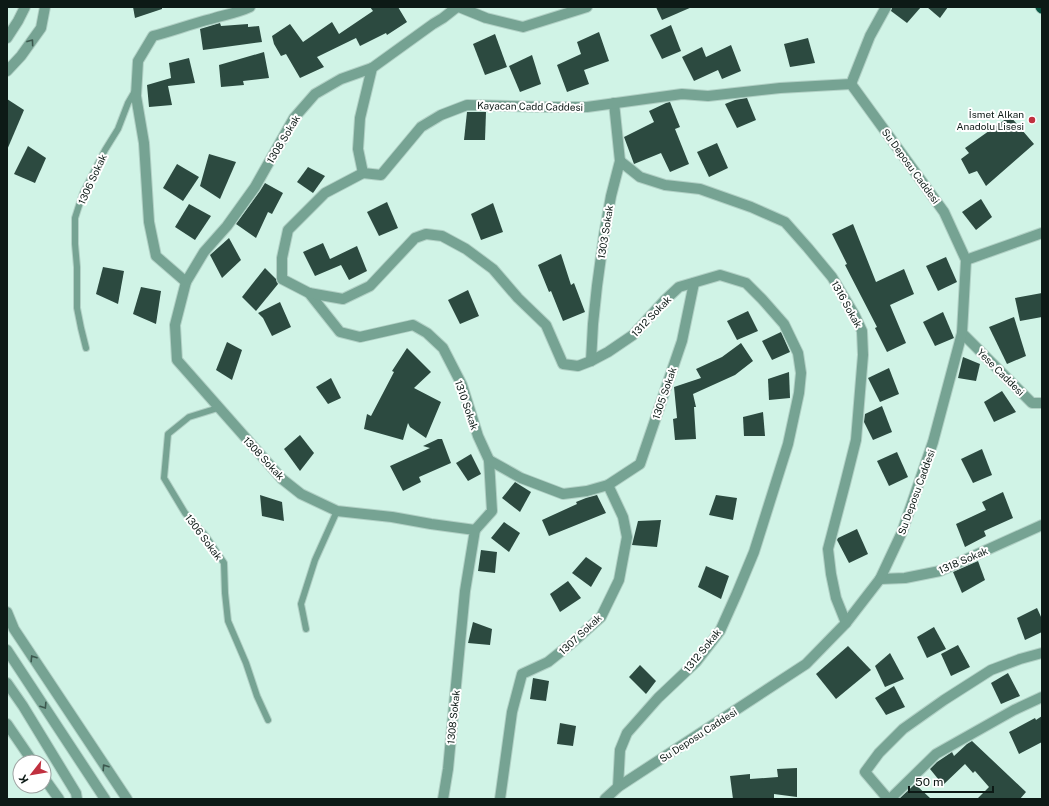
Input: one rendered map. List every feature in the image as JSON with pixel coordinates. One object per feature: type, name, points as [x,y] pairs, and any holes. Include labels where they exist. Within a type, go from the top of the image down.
[{"type":"street","points":[[7,38],[18,22],[25,7]]},
{"type":"street","points":[[7,71],[21,56],[41,28],[45,7]]},
{"type":"street","name":"1306 Sokak","points":[[186,282],[156,256],[149,222],[144,143],[136,96],[138,61],[153,36],[250,7]]},
{"type":"street","points":[[363,173],[358,149],[360,118],[372,68],[458,7],[486,18],[523,27],[587,7]]},
{"type":"street","points":[[851,84],[870,36],[886,7]]},
{"type":"street","name":"1308 Sokak","points":[[372,68],[341,79],[315,94],[294,118],[255,187],[227,226],[204,252],[186,282],[175,325],[177,360],[282,479],[300,494],[337,511],[392,517],[475,530],[465,591],[448,768],[443,799]]},
{"type":"street","name":"Kayacan Cadd Caddesi","points":[[363,173],[381,175],[421,127],[441,115],[467,105],[586,107],[682,94],[708,96],[780,88],[851,84]]},
{"type":"street","name":"Su Deposu Caddesi","points":[[605,799],[618,787],[806,664],[846,623],[880,579],[902,532],[934,442],[962,333],[966,260],[944,212],[851,84]]},
{"type":"street","name":"1303 Sokak","points":[[591,361],[596,293],[604,235],[611,196],[620,161],[614,103]]},
{"type":"street","name":"1316 Sokak","points":[[620,161],[640,177],[665,185],[700,189],[750,207],[785,222],[832,277],[854,314],[862,331],[863,355],[856,440],[828,549],[836,598],[846,623]]},
{"type":"street","name":"1310 Sokak","points":[[363,173],[325,193],[288,230],[282,258],[282,280],[309,293],[340,332],[360,337],[413,325],[427,333],[443,348],[462,385],[478,436],[489,460],[492,511],[475,530]]},
{"type":"street","points":[[966,260],[1042,233]]},
{"type":"street","name":"1312 Sokak","points":[[309,293],[343,299],[370,286],[415,238],[426,234],[442,236],[466,249],[493,269],[518,298],[546,325],[562,364],[578,366],[608,352],[633,335],[679,287],[720,275],[746,283],[784,324],[798,353],[801,373],[799,393],[788,444],[754,552],[720,631],[696,662],[658,698],[627,733],[620,750],[618,787]]},
{"type":"street","name":"1305 Sokak","points":[[608,485],[640,464],[682,341],[694,283]]},
{"type":"street","name":"Yese Caddesi","points":[[962,333],[1032,403],[1042,403]]},
{"type":"street","points":[[489,460],[521,478],[563,494],[587,491],[608,485]]},
{"type":"street","name":"1307 Sokak","points":[[500,799],[512,712],[522,674],[548,662],[601,617],[619,580],[627,536],[623,517],[608,485]]},
{"type":"street","name":"1318 Sokak","points":[[880,579],[905,578],[940,571],[1042,525]]},
{"type":"street","points":[[7,612],[14,629],[127,799]]},
{"type":"street","points":[[7,650],[105,799]]},
{"type":"street","points":[[1042,653],[1020,659],[991,670],[944,700],[903,729],[879,753],[865,772],[889,799],[936,754],[1014,710],[1042,697]]},
{"type":"street","points":[[7,683],[23,706],[76,793],[77,799]]},
{"type":"street","points":[[7,724],[28,754]]},
{"type":"street","points":[[52,789],[59,799]]},
{"type":"lane","name":"1306 Sokak","points":[[86,348],[77,308],[75,218],[83,193],[118,129],[128,103],[136,88]]},
{"type":"lane","name":"1306 Sokak","points":[[218,408],[189,416],[168,434],[164,478],[186,513],[205,535],[224,563],[228,620],[246,663],[256,696],[268,720]]},
{"type":"lane","points":[[306,629],[301,604],[315,560],[337,511]]},
{"type":"building","points":[[133,7],[162,7],[162,9],[135,18]]},
{"type":"building","points":[[370,7],[398,7],[407,22],[387,35],[386,33],[360,46],[356,38],[317,57],[324,67],[300,78],[286,54],[281,56],[274,44],[272,36],[290,24],[303,42],[332,22],[339,34],[373,11]]},
{"type":"building","points":[[656,7],[692,7],[662,20]]},
{"type":"building","points":[[892,7],[921,7],[907,23],[891,11]]},
{"type":"building","points":[[927,7],[948,7],[940,18]]},
{"type":"building","points":[[220,23],[221,26],[248,24],[248,27],[259,26],[262,42],[203,50],[200,29]]},
{"type":"building","points":[[671,25],[681,51],[662,59],[650,35]]},
{"type":"building","points":[[599,32],[609,61],[584,70],[589,84],[567,92],[557,65],[581,54],[577,42]]},
{"type":"building","points":[[495,34],[507,67],[485,75],[473,44]]},
{"type":"building","points":[[808,38],[815,63],[790,67],[784,44]]},
{"type":"building","points":[[731,45],[741,71],[722,79],[718,70],[694,81],[682,57],[702,47],[706,57]]},
{"type":"building","points":[[264,52],[269,78],[243,81],[244,85],[221,87],[219,65]]},
{"type":"building","points":[[532,55],[541,84],[520,92],[509,66]]},
{"type":"building","points":[[189,58],[195,83],[168,86],[172,105],[149,107],[147,85],[171,78],[169,63]]},
{"type":"building","points":[[747,98],[756,120],[737,128],[725,104],[735,100]]},
{"type":"building","points":[[7,99],[24,110],[7,150]]},
{"type":"building","points":[[670,102],[680,127],[675,129],[689,164],[670,172],[661,153],[634,164],[624,137],[654,122],[649,111]]},
{"type":"building","points":[[467,112],[486,112],[485,140],[464,140]]},
{"type":"building","points":[[1010,116],[1034,144],[986,186],[977,171],[969,174],[961,159],[969,153],[965,148]]},
{"type":"building","points":[[717,143],[728,168],[709,177],[697,152]]},
{"type":"building","points":[[28,146],[46,158],[35,183],[14,174]]},
{"type":"building","points":[[209,154],[236,162],[220,199],[200,186]]},
{"type":"building","points":[[177,164],[199,177],[183,201],[163,188]]},
{"type":"building","points":[[308,167],[325,176],[313,193],[297,182]]},
{"type":"building","points":[[265,183],[283,193],[272,214],[268,212],[256,238],[236,224]]},
{"type":"building","points":[[981,199],[992,217],[976,230],[962,212]]},
{"type":"building","points":[[387,202],[398,228],[379,236],[367,212]]},
{"type":"building","points":[[493,203],[503,232],[481,240],[471,214]]},
{"type":"building","points":[[189,204],[211,216],[195,240],[175,227]]},
{"type":"building","points":[[853,224],[876,282],[904,269],[914,294],[890,305],[906,343],[887,352],[875,328],[877,327],[845,265],[847,264],[832,234]]},
{"type":"building","points":[[229,238],[241,260],[222,278],[210,255]]},
{"type":"building","points":[[323,243],[330,259],[357,246],[367,271],[349,280],[341,265],[315,276],[303,252]]},
{"type":"building","points":[[561,254],[571,285],[574,283],[585,312],[563,321],[551,291],[549,292],[538,265]]},
{"type":"building","points":[[946,257],[957,282],[938,291],[926,266]]},
{"type":"building","points":[[103,267],[124,271],[118,304],[96,294]]},
{"type":"building","points":[[265,268],[276,279],[278,284],[256,311],[242,297]]},
{"type":"building","points":[[141,287],[161,291],[156,324],[133,314]]},
{"type":"building","points":[[468,290],[479,316],[460,324],[448,300]]},
{"type":"building","points":[[1042,293],[1042,317],[1020,321],[1015,298]]},
{"type":"building","points":[[280,302],[291,327],[272,336],[263,318],[258,313]]},
{"type":"building","points":[[748,311],[758,331],[737,340],[727,321]]},
{"type":"building","points":[[943,312],[954,338],[935,346],[923,322]]},
{"type":"building","points":[[1014,317],[1026,356],[1007,364],[989,327]]},
{"type":"building","points":[[781,332],[790,352],[772,360],[762,341]]},
{"type":"building","points":[[227,342],[242,350],[232,380],[216,370]]},
{"type":"building","points":[[741,343],[753,361],[735,375],[693,394],[696,407],[694,407],[696,439],[675,440],[673,419],[677,418],[674,387],[701,378],[696,369],[722,357]]},
{"type":"building","points":[[407,348],[431,372],[414,388],[441,402],[426,438],[410,427],[408,423],[403,440],[364,429],[367,414],[371,416],[394,372],[392,371]]},
{"type":"building","points":[[963,357],[980,364],[976,381],[958,378]]},
{"type":"building","points":[[889,368],[899,394],[880,402],[868,378]]},
{"type":"building","points":[[789,372],[790,398],[769,400],[768,379]]},
{"type":"building","points":[[331,378],[341,398],[328,404],[316,387]]},
{"type":"building","points":[[1002,391],[1016,412],[994,422],[984,402]]},
{"type":"building","points":[[882,406],[892,432],[873,440],[864,422],[865,414]]},
{"type":"building","points":[[763,412],[765,436],[744,436],[743,417]]},
{"type":"building","points":[[300,435],[314,453],[300,471],[284,449]]},
{"type":"building","points":[[438,439],[442,439],[451,463],[419,477],[421,482],[403,491],[390,466],[430,448],[423,446]]},
{"type":"building","points":[[982,449],[992,475],[973,483],[961,459]]},
{"type":"building","points":[[897,452],[908,477],[889,486],[877,461]]},
{"type":"building","points":[[471,454],[481,474],[468,481],[456,463]]},
{"type":"building","points":[[515,482],[531,492],[520,512],[502,498]]},
{"type":"building","points":[[1003,492],[1013,518],[984,531],[986,536],[965,547],[956,524],[986,510],[982,502]]},
{"type":"building","points":[[260,495],[282,502],[284,521],[262,516]]},
{"type":"building","points":[[597,495],[606,513],[549,536],[542,520],[577,504],[576,502]]},
{"type":"building","points":[[716,495],[737,498],[733,520],[709,515]]},
{"type":"building","points":[[661,520],[657,547],[632,545],[638,521]]},
{"type":"building","points":[[504,522],[520,533],[509,552],[491,538]]},
{"type":"building","points":[[857,529],[868,554],[849,563],[837,540],[838,538]]},
{"type":"building","points":[[481,550],[497,552],[495,573],[478,571]]},
{"type":"building","points":[[586,557],[602,568],[591,587],[572,573]]},
{"type":"building","points":[[978,561],[985,580],[962,593],[953,572]]},
{"type":"building","points":[[706,566],[729,576],[721,599],[698,587]]},
{"type":"building","points":[[568,581],[581,598],[560,612],[550,594]]},
{"type":"building","points":[[1037,608],[1042,619],[1042,632],[1025,640],[1017,618]]},
{"type":"building","points":[[473,622],[492,629],[490,645],[468,643]]},
{"type":"building","points":[[934,627],[946,649],[927,658],[917,637]]},
{"type":"building","points":[[958,645],[970,667],[951,676],[941,654]]},
{"type":"building","points":[[848,646],[871,670],[836,699],[816,674]]},
{"type":"building","points":[[890,653],[904,679],[885,687],[875,666]]},
{"type":"building","points":[[640,665],[656,681],[646,694],[629,677]]},
{"type":"building","points":[[1008,673],[1020,696],[1001,704],[991,683]]},
{"type":"building","points":[[533,678],[549,681],[546,701],[530,699]]},
{"type":"building","points":[[894,686],[905,707],[886,715],[875,698]]},
{"type":"building","points":[[1042,716],[1042,742],[1019,754],[1009,732],[1035,718],[1036,720]]},
{"type":"building","points":[[560,723],[576,726],[573,746],[557,744]]},
{"type":"building","points":[[972,741],[1026,792],[1020,799],[977,799],[989,787],[975,771],[973,773],[965,764],[943,785],[930,769],[937,762],[952,752],[954,756]]},
{"type":"building","points":[[797,768],[797,797],[774,794],[774,799],[733,799],[730,776],[750,774],[750,779],[778,777],[777,769]]},
{"type":"building","points":[[915,784],[931,799],[899,799]]},
{"type":"place","name":"İsmet Alkan Anadolu Lisesi","points":[[1032,120]]}]
